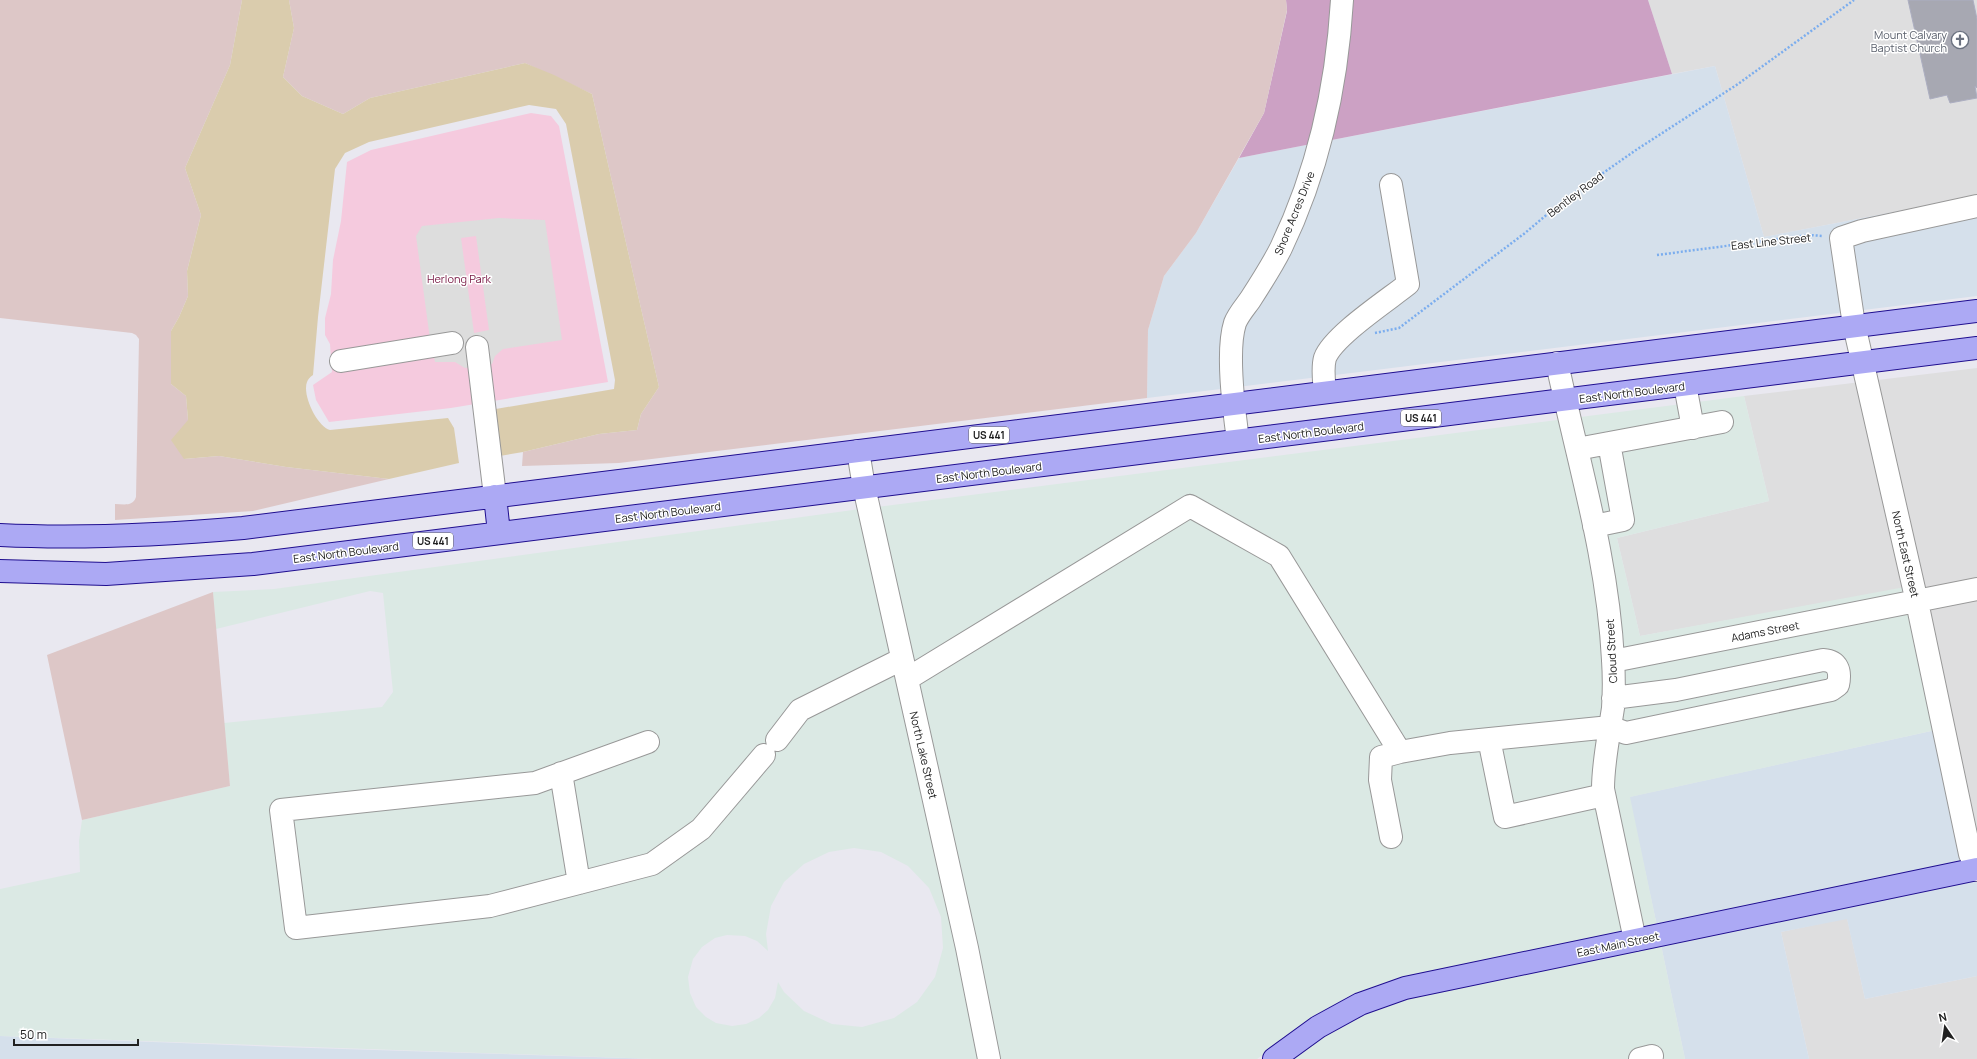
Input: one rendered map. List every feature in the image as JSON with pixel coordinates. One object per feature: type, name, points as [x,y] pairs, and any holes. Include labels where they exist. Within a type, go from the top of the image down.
[{"type":"main road","name":"US 441","points":[[0,535],[105,537],[172,534],[243,528],[1977,311]]},
{"type":"main road","name":"East North Boulevard","points":[[0,571],[106,574],[253,564],[1977,348]]},
{"type":"main road","points":[[495,496],[499,533]]},
{"type":"main road","name":"East Main Street","points":[[1274,1059],[1318,1027],[1360,1004],[1405,988],[1977,869]]},
{"type":"street","name":"Shore Acres Drive","points":[[1238,440],[1234,404],[1231,346],[1235,322],[1266,276],[1280,249],[1295,217],[1314,164],[1330,98],[1336,62],[1342,0]]},
{"type":"street","points":[[1325,392],[1325,358],[1335,343],[1408,284],[1391,185]]},
{"type":"street","points":[[1841,238],[1862,231],[1977,206]]},
{"type":"street","name":"North East Street","points":[[1841,238],[1854,326],[1917,602],[1970,854],[1977,869]]},
{"type":"street","points":[[341,361],[452,343]]},
{"type":"street","points":[[477,347],[495,496]]},
{"type":"street","name":"Cloud Street","points":[[1557,363],[1594,526],[1608,599],[1613,661],[1613,698],[1603,769],[1604,795],[1635,940]]},
{"type":"street","points":[[1684,385],[1693,428]]},
{"type":"street","points":[[1576,449],[1722,422]]},
{"type":"street","points":[[1594,526],[1623,520],[1609,443]]},
{"type":"street","name":"North Lake Street","points":[[858,451],[864,487],[989,1059]]},
{"type":"street","points":[[648,742],[535,783],[281,810],[296,928],[490,906],[652,864],[701,828],[771,748],[800,710],[904,669],[1190,506],[1279,556],[1400,752]]},
{"type":"street","name":"Adams Street","points":[[1613,661],[1977,589]]},
{"type":"street","points":[[1391,837],[1380,780],[1381,758],[1400,752],[1450,743],[1489,739],[1610,727],[1626,733],[1831,690],[1838,685],[1840,676],[1838,666],[1832,660],[1823,660],[1676,690],[1613,698]]},
{"type":"street","points":[[1489,739],[1505,817],[1604,795]]},
{"type":"street","points":[[562,773],[579,883]]},
{"type":"path","name":"Bentley Road","points":[[1372,334],[1399,328],[1526,233],[1563,201],[1636,150],[1738,84],[1854,0]]},
{"type":"path","name":"East Line Street","points":[[1657,255],[1809,235],[1841,238]]},
{"type":"shaded area","points":[[0,0],[242,0],[230,65],[185,168],[201,215],[187,271],[188,296],[171,331],[171,384],[186,396],[188,420],[184,459],[219,456],[286,467],[389,479],[253,511],[115,520],[115,504],[130,504],[136,497],[139,339],[132,333],[0,318]]},
{"type":"shaded area","points":[[242,0],[289,0],[294,28],[283,77],[302,96],[343,114],[370,98],[525,63],[554,75],[592,94],[659,387],[641,414],[637,430],[599,434],[523,452],[494,457],[490,410],[614,389],[615,380],[566,124],[556,109],[529,105],[369,142],[345,153],[335,169],[313,375],[308,380],[306,388],[309,402],[320,423],[330,430],[448,418],[454,428],[459,463],[389,479],[286,467],[219,456],[184,459],[171,440],[188,420],[186,396],[171,384],[171,331],[188,296],[187,271],[201,215],[185,168],[230,65]]},
{"type":"shaded area","points":[[289,0],[1286,0],[1287,10],[1264,113],[1196,233],[1164,276],[1148,330],[1147,398],[619,463],[522,466],[523,452],[599,434],[637,430],[641,414],[659,387],[592,94],[525,63],[370,98],[343,114],[302,96],[283,77],[294,28]]},
{"type":"shaded area","points":[[1286,0],[1648,0],[1672,74],[1239,158],[1264,113],[1287,11]]},
{"type":"shaded area","points":[[1648,0],[1977,0],[1977,196],[1764,237],[1715,66],[1672,74]]},
{"type":"shaded area","points":[[1715,66],[1764,237],[1977,196],[1977,296],[1147,398],[1148,330],[1164,276],[1196,233],[1239,158]]},
{"type":"shaded area","points":[[499,218],[545,220],[562,340],[503,349],[495,356],[492,364],[465,368],[455,362],[435,362],[430,339],[416,236],[422,226]],"holes":[[[476,236],[489,330],[474,333],[461,238]]]},
{"type":"shaded area","points":[[1977,368],[1977,859],[1905,588],[1640,636],[1617,538],[1769,501],[1744,396]]},
{"type":"shaded area","points":[[1744,396],[1769,501],[1617,538],[1640,636],[1905,587],[1945,728],[1630,797],[1657,926],[1313,1019],[1257,1059],[998,1059],[877,507]]},
{"type":"shaded area","points":[[860,509],[981,1059],[656,1059],[0,1036],[0,889],[80,872],[79,841],[82,820],[230,786],[224,723],[382,707],[393,692],[383,593],[370,591],[216,629],[213,592],[274,589]],"holes":[[[854,848],[881,852],[908,866],[929,888],[941,917],[943,948],[935,977],[917,1002],[894,1018],[862,1027],[832,1024],[804,1011],[784,992],[778,982],[775,998],[768,1010],[759,1018],[746,1024],[732,1026],[716,1023],[706,1017],[696,1007],[690,993],[688,977],[693,959],[702,947],[715,938],[727,935],[745,936],[757,941],[768,951],[766,934],[771,906],[784,882],[804,864],[829,852]]]},
{"type":"shaded area","points":[[213,592],[230,786],[82,820],[47,655]]},
{"type":"shaded area","points":[[1945,728],[1973,860],[1657,926],[1629,797]]},
{"type":"shaded area","points":[[1977,879],[1977,976],[1865,999],[1847,919],[1781,932],[1809,1059],[1685,1059],[1661,945]]},
{"type":"shaded area","points":[[1847,918],[1865,999],[1977,976],[1977,1059],[1809,1059],[1781,932]]},
{"type":"shaded area","points":[[1661,945],[1685,1059],[1290,1059],[1322,1036],[1364,1013],[1408,998]]},
{"type":"shaded area","points":[[0,1036],[279,1047],[656,1059],[0,1059]]},
{"type":"green space","name":"Herlong Park","points":[[531,113],[551,116],[559,126],[608,382],[451,408],[329,422],[316,400],[313,385],[332,372],[330,344],[325,335],[325,318],[331,294],[333,260],[341,221],[347,162],[371,150]]},
{"type":"building","points":[[1908,0],[1973,0],[1977,19],[1977,88],[1975,86],[1977,98],[1950,103],[1947,95],[1930,99]]},
{"type":"place","name":"Mount Calvary Baptist Church","points":[[1960,40]]}]
